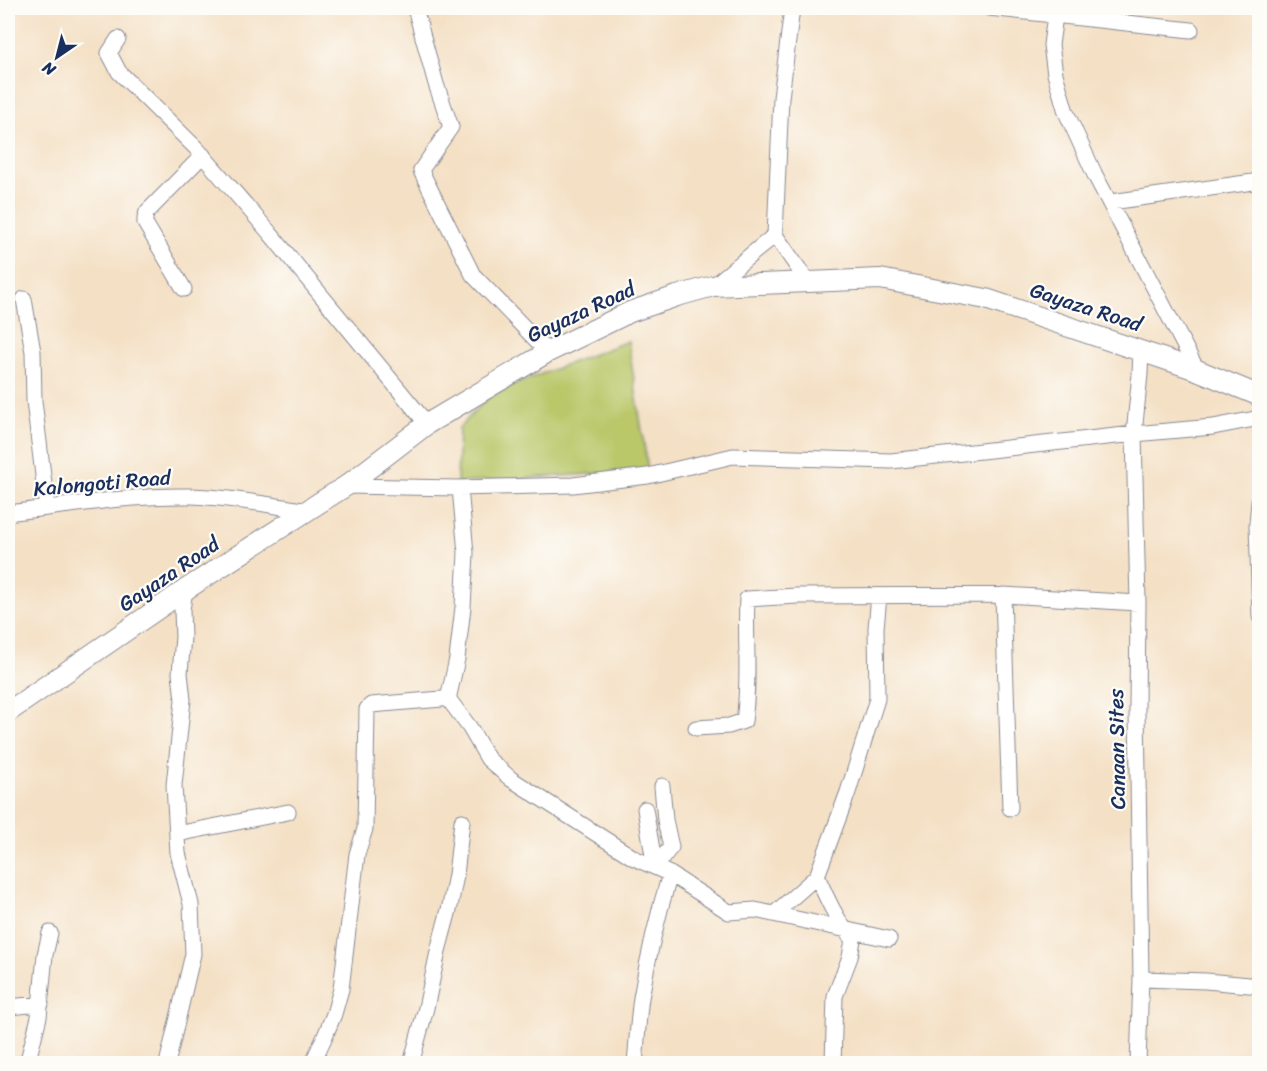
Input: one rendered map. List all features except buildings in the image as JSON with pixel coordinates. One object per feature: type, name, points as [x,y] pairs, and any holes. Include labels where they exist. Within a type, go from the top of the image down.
[{"type":"main road","name":"Gayaza Road","points":[[8,712],[185,590],[346,486],[427,424],[548,352],[630,312],[713,286],[880,279],[986,299],[1197,369],[1260,396]]},
{"type":"street","points":[[415,8],[436,84],[451,127],[421,170],[422,173],[472,274],[548,352]]},
{"type":"street","points":[[792,8],[781,98],[775,235],[808,282]]},
{"type":"street","points":[[989,8],[1056,11],[1191,30]]},
{"type":"street","points":[[1056,11],[1051,45],[1055,74],[1066,112],[1095,175],[1197,369]]},
{"type":"street","points":[[118,39],[109,53],[119,72],[203,155],[427,424]]},
{"type":"street","points":[[184,289],[145,218],[147,212],[203,155]]},
{"type":"street","points":[[1111,202],[1260,181]]},
{"type":"street","points":[[713,286],[775,235]]},
{"type":"street","points":[[24,299],[33,352],[34,401],[47,508]]},
{"type":"street","name":"Canaan Sites","points":[[1138,1064],[1140,979],[1138,603],[1134,434],[1141,350]]},
{"type":"street","points":[[346,486],[460,488],[584,484],[648,476],[733,456],[891,461],[1213,427],[1260,417]]},
{"type":"street","points":[[447,697],[457,659],[463,607],[466,553],[460,488]]},
{"type":"street","points":[[1260,491],[1257,524],[1260,617]]},
{"type":"street","name":"Kalongoti Road","points":[[8,513],[136,497],[191,496],[308,511]]},
{"type":"street","points":[[167,1064],[193,954],[191,904],[178,854],[174,785],[183,700],[180,673],[185,590]]},
{"type":"street","points":[[1003,595],[1010,808]]},
{"type":"street","points":[[696,728],[729,726],[744,721],[747,703],[745,628],[747,599],[797,596],[1003,595],[1138,603]]},
{"type":"street","points":[[774,914],[817,876],[848,792],[877,699],[876,628],[879,596]]},
{"type":"street","points":[[447,697],[470,728],[488,759],[511,779],[634,858],[670,874],[729,912],[755,910],[889,939]]},
{"type":"street","points":[[312,1064],[338,1003],[357,855],[365,829],[367,709],[371,705],[447,697]]},
{"type":"street","points":[[655,867],[671,847],[665,820],[662,786]]},
{"type":"street","points":[[645,809],[655,867]]},
{"type":"street","points":[[177,834],[288,812]]},
{"type":"street","points":[[411,1064],[450,906],[462,821]]},
{"type":"street","points":[[635,1064],[645,978],[670,874]]},
{"type":"street","points":[[817,876],[827,899],[853,940],[850,957],[836,996],[833,1064]]},
{"type":"street","points":[[27,1064],[39,1017],[45,956],[50,933]]},
{"type":"street","points":[[1140,979],[1206,981],[1260,986]]},
{"type":"street","points":[[8,1007],[41,1004]]},
{"type":"green space","points":[[628,341],[648,470],[457,483],[459,428],[492,393]]}]
